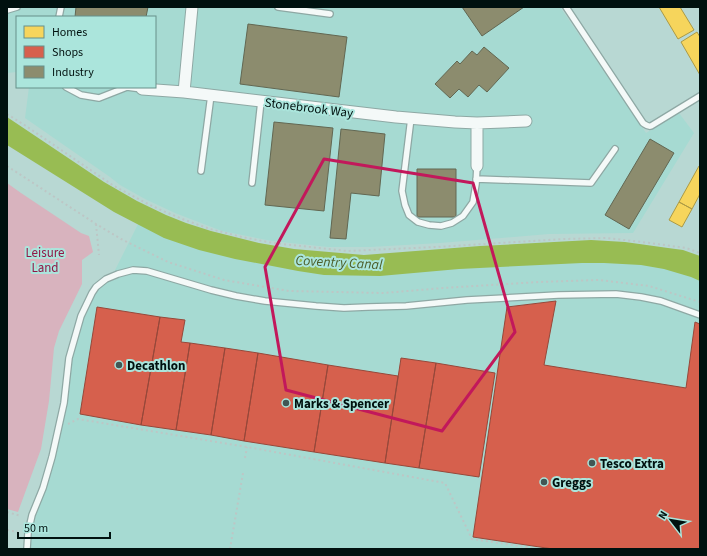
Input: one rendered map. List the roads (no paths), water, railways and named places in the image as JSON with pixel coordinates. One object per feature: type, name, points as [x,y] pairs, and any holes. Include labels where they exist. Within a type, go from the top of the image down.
[{"type":"street","points":[[184,92],[192,7]]},
{"type":"street","name":"Stonebrook Way","points":[[142,89],[184,92],[411,118],[477,124],[526,121]]},
{"type":"street","points":[[477,124],[477,166]]},
{"type":"lane","points":[[7,10],[17,7]]},
{"type":"lane","points":[[278,7],[330,14]]},
{"type":"lane","points":[[566,7],[643,123],[646,125],[651,126],[700,96]]},
{"type":"lane","points":[[68,88],[81,95],[100,98],[125,88]]},
{"type":"lane","points":[[134,88],[142,89]]},
{"type":"lane","points":[[201,171],[211,95]]},
{"type":"lane","points":[[252,183],[261,101]]},
{"type":"lane","points":[[411,118],[402,191],[409,215],[418,222],[441,226],[452,223],[463,216],[473,202],[477,166]]},
{"type":"lane","points":[[476,179],[592,183],[614,149]]},
{"type":"lane","points":[[27,549],[28,533],[32,515],[43,488],[52,457],[64,403],[69,358],[81,316],[96,287],[106,279],[118,274],[133,270],[147,271],[236,296],[292,304],[344,308],[406,306],[466,300],[558,295],[616,294],[661,301],[700,315]]},
{"type":"water","name":"Coventry Canal","points":[[7,117],[104,182],[137,201],[186,223],[259,243],[294,249],[364,255],[480,246],[591,240],[625,242],[683,250],[700,256],[700,281],[664,269],[641,265],[604,263],[459,269],[380,276],[324,275],[235,259],[199,250],[164,238],[114,212],[7,145]]},
{"type":"place","name":"Decathlon","points":[[119,365]]},
{"type":"place","name":"Marks & Spencer","points":[[286,403]]},
{"type":"place","name":"Tesco Extra","points":[[592,463]]},
{"type":"place","name":"Greggs","points":[[544,482]]},
{"type":"park label","name":"Leisure Land","points":[[45,260]]}]
